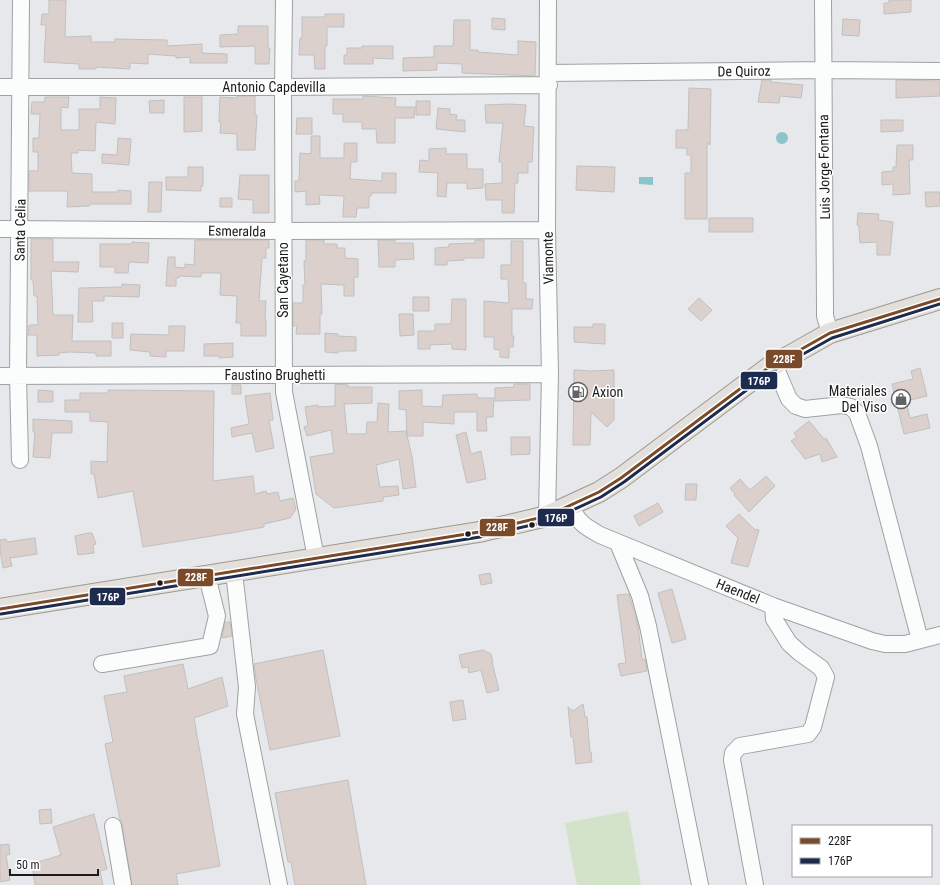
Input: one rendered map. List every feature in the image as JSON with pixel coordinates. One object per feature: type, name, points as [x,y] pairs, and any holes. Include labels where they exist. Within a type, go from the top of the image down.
[{"type":"main road","points":[[0,609],[479,532],[548,516],[599,492],[621,478],[774,364],[830,333],[940,299]]},
{"type":"street","name":"Santa Celia","points":[[20,460],[18,376],[21,0]]},
{"type":"street","name":"San Cayetano","points":[[284,0],[282,87],[283,375],[284,392],[316,558]]},
{"type":"street","name":"Viamonte","points":[[548,0],[547,230],[550,374],[548,516]]},
{"type":"street","name":"Luis Jorge Fontana","points":[[823,0],[825,316],[830,333]]},
{"type":"street","name":"De Quiroz","points":[[548,79],[823,70],[940,71]]},
{"type":"street","name":"Antonio Capdevilla","points":[[0,87],[282,87],[548,79]]},
{"type":"street","name":"Esmeralda","points":[[0,229],[283,232],[547,230]]},
{"type":"street","points":[[774,364],[789,399],[796,406],[805,409],[842,405],[852,407],[857,413],[869,446],[920,640]]},
{"type":"street","name":"Faustino Brughetti","points":[[0,376],[550,374]]},
{"type":"street","name":"Haendel","points":[[570,506],[578,520],[600,535],[773,606],[872,641],[885,644],[905,644],[940,635]]},
{"type":"street","points":[[618,543],[640,596],[648,626],[700,885]]},
{"type":"street","points":[[234,572],[247,687],[245,714],[279,885]]},
{"type":"street","points":[[102,664],[210,646],[217,616],[207,576]]},
{"type":"street","points":[[755,885],[732,760],[733,753],[740,746],[808,734],[813,727],[826,677],[821,668],[789,643],[774,619],[773,606]]},
{"type":"street","points":[[113,826],[123,885]]},
{"type":"green space","points":[[628,811],[641,885],[577,885],[565,823]]},
{"type":"water","points":[[780,132],[784,132],[788,138],[784,144],[780,144],[776,140],[776,136]]},
{"type":"water","points":[[639,177],[653,177],[653,185],[639,184]]},
{"type":"building","points":[[49,0],[66,0],[65,37],[91,36],[91,42],[115,42],[115,39],[167,40],[167,46],[202,44],[202,53],[227,54],[227,63],[190,63],[190,57],[176,58],[176,56],[148,54],[148,64],[130,63],[130,69],[96,67],[96,69],[79,69],[79,64],[44,62],[46,25],[41,25],[42,14],[49,14]]},
{"type":"building","points":[[889,0],[911,0],[911,12],[884,14],[884,3],[889,3]]},
{"type":"building","points":[[325,14],[344,14],[344,27],[327,27],[325,69],[315,69],[314,55],[299,55],[300,38],[302,39],[302,17],[325,17]]},
{"type":"building","points":[[492,18],[505,19],[505,30],[492,29]]},
{"type":"building","points":[[843,19],[860,20],[859,36],[842,35]]},
{"type":"building","points":[[454,20],[470,20],[470,50],[518,55],[518,41],[536,42],[535,76],[462,73],[462,64],[437,63],[437,70],[403,71],[403,58],[434,57],[434,46],[453,46]]},
{"type":"building","points":[[238,26],[268,26],[268,48],[270,48],[269,64],[255,64],[255,46],[220,47],[220,35],[238,34]]},
{"type":"building","points":[[362,46],[393,46],[393,59],[373,58],[373,64],[344,64],[344,55],[347,55],[347,48],[362,48]]},
{"type":"building","points":[[762,80],[803,85],[801,98],[780,96],[779,103],[758,102]]},
{"type":"building","points":[[896,80],[940,81],[940,96],[896,98]]},
{"type":"building","points":[[689,88],[711,89],[710,145],[707,143],[707,219],[685,219],[685,173],[691,173],[691,155],[687,155],[687,148],[676,148],[676,130],[688,130]]},
{"type":"building","points":[[237,96],[255,96],[255,115],[257,115],[255,150],[237,150],[237,134],[220,133],[220,97],[237,98]]},
{"type":"building","points":[[363,96],[396,98],[395,107],[415,107],[414,118],[395,118],[395,143],[377,143],[376,129],[362,129],[362,122],[343,122],[343,114],[333,114],[333,99],[363,99]]},
{"type":"building","points":[[45,97],[69,97],[68,108],[61,107],[61,130],[79,130],[79,109],[100,109],[100,97],[116,98],[115,124],[96,122],[95,151],[78,150],[78,153],[71,153],[72,173],[92,174],[92,192],[118,192],[118,190],[131,191],[131,204],[90,204],[89,206],[67,207],[68,191],[29,191],[29,171],[38,171],[38,152],[33,152],[33,138],[39,138],[40,114],[31,114],[32,102],[44,102]]},
{"type":"building","points":[[184,97],[202,97],[202,131],[184,132]]},
{"type":"building","points":[[164,100],[164,113],[150,113],[149,101]]},
{"type":"building","points":[[416,101],[430,101],[430,115],[416,115]]},
{"type":"building","points":[[485,105],[526,105],[524,126],[534,127],[532,162],[528,162],[528,173],[518,173],[518,183],[515,183],[514,213],[502,213],[502,200],[486,200],[485,184],[502,183],[502,162],[499,162],[503,123],[486,123]]},
{"type":"building","points":[[438,108],[450,109],[450,114],[457,115],[456,120],[465,120],[465,132],[436,129]]},
{"type":"building","points":[[297,118],[312,118],[312,134],[296,134]]},
{"type":"building","points":[[881,120],[903,120],[903,131],[881,132]]},
{"type":"building","points":[[311,136],[320,136],[320,158],[344,158],[344,143],[357,143],[357,162],[351,162],[350,179],[382,181],[382,173],[396,173],[396,193],[372,193],[371,196],[369,196],[369,208],[357,208],[356,217],[343,217],[344,196],[319,195],[320,204],[306,205],[306,191],[295,192],[295,181],[299,181],[300,153],[311,154]]},
{"type":"building","points":[[118,138],[131,139],[129,165],[102,163],[102,154],[117,155]]},
{"type":"building","points":[[897,145],[913,145],[913,160],[909,160],[910,194],[893,195],[893,184],[882,185],[882,172],[893,171],[893,167],[896,167]]},
{"type":"building","points":[[446,148],[446,154],[467,154],[467,169],[483,169],[483,188],[467,189],[467,183],[447,183],[446,197],[437,196],[438,173],[419,172],[420,160],[429,161],[429,149]]},
{"type":"building","points":[[577,166],[615,167],[614,192],[576,190]]},
{"type":"building","points":[[188,167],[203,167],[203,186],[201,186],[201,191],[166,190],[166,177],[188,177]]},
{"type":"building","points":[[240,175],[269,175],[269,213],[253,213],[253,200],[238,199]]},
{"type":"building","points":[[149,182],[162,182],[161,212],[148,212]]},
{"type":"building","points":[[925,192],[940,192],[940,206],[926,207]]},
{"type":"building","points":[[220,198],[232,198],[232,207],[220,207]]},
{"type":"building","points":[[858,213],[879,214],[878,220],[893,222],[890,255],[877,255],[877,242],[860,243],[859,226],[857,225]]},
{"type":"building","points":[[709,218],[753,218],[753,232],[709,232]]},
{"type":"building","points":[[31,239],[53,239],[53,262],[79,262],[78,272],[51,271],[53,315],[73,315],[72,341],[111,341],[111,356],[96,356],[96,353],[69,352],[59,353],[59,355],[37,356],[37,335],[28,335],[29,325],[38,325],[37,296],[34,296],[33,280],[31,280]]},
{"type":"building","points":[[195,240],[269,240],[269,248],[266,248],[266,258],[262,258],[259,301],[266,301],[266,336],[241,336],[241,323],[236,323],[237,296],[220,295],[221,273],[201,273],[201,277],[179,276],[179,278],[176,278],[176,286],[166,286],[168,257],[175,257],[175,267],[185,268],[185,264],[194,265]]},
{"type":"building","points":[[306,240],[324,240],[324,244],[337,244],[337,248],[345,248],[345,258],[358,259],[358,277],[354,277],[354,296],[344,296],[344,285],[321,284],[322,314],[320,314],[320,334],[296,334],[297,326],[293,326],[293,303],[303,303]]},
{"type":"building","points":[[378,240],[395,240],[395,243],[413,243],[414,259],[395,260],[395,267],[379,267]]},
{"type":"building","points":[[475,240],[484,240],[484,258],[464,258],[464,260],[447,261],[447,265],[435,265],[435,248],[449,247],[449,244],[475,243]]},
{"type":"building","points":[[511,241],[523,241],[523,283],[526,283],[526,299],[533,299],[532,309],[512,309],[512,336],[514,336],[513,347],[509,347],[509,358],[500,357],[500,350],[494,349],[494,337],[484,337],[484,301],[509,303],[508,279],[501,279],[501,265],[511,265]]},
{"type":"building","points":[[132,242],[149,243],[148,263],[129,262],[128,273],[115,273],[115,267],[100,267],[100,244],[132,244]]},
{"type":"building","points":[[122,284],[140,285],[139,297],[104,296],[104,301],[92,301],[93,322],[78,322],[79,288],[122,287]]},
{"type":"building","points":[[413,297],[429,297],[429,311],[413,311]]},
{"type":"building","points":[[699,298],[712,310],[701,321],[688,309]]},
{"type":"building","points":[[452,299],[466,299],[466,350],[452,349],[452,344],[430,345],[430,349],[418,349],[418,331],[435,331],[435,324],[451,324]]},
{"type":"building","points":[[399,314],[413,314],[414,335],[400,336]]},
{"type":"building","points":[[112,323],[123,323],[123,338],[112,338]]},
{"type":"building","points":[[593,324],[605,324],[605,344],[574,342],[574,327],[593,327]]},
{"type":"building","points":[[169,326],[185,326],[184,351],[166,351],[166,357],[150,356],[150,352],[130,350],[131,334],[169,335]]},
{"type":"building","points":[[325,333],[338,334],[338,336],[356,337],[356,351],[338,351],[338,353],[325,352]]},
{"type":"building","points":[[233,343],[233,357],[219,358],[219,356],[204,356],[204,344]]},
{"type":"building","points":[[920,368],[927,396],[906,401],[910,418],[927,414],[930,428],[904,434],[892,384],[913,379],[911,371]]},
{"type":"building","points":[[574,370],[614,370],[614,420],[607,427],[591,412],[590,445],[573,445]]},
{"type":"building","points":[[335,384],[348,385],[348,387],[372,387],[372,403],[344,404],[347,434],[366,434],[367,422],[377,422],[378,403],[389,404],[388,432],[406,431],[412,457],[416,487],[403,489],[399,459],[376,465],[380,487],[398,486],[399,495],[383,497],[383,501],[334,508],[316,494],[310,457],[334,453],[331,430],[307,436],[304,427],[308,426],[305,407],[318,405],[318,407],[335,406]]},
{"type":"building","points":[[514,384],[530,384],[530,400],[495,401],[495,388],[514,387]]},
{"type":"building","points":[[232,385],[241,385],[241,394],[232,394]]},
{"type":"building","points":[[38,390],[53,391],[53,402],[38,402]]},
{"type":"building","points":[[108,390],[214,391],[213,481],[253,476],[255,494],[266,491],[267,494],[278,492],[280,501],[293,498],[296,509],[290,518],[264,524],[264,527],[143,547],[133,491],[98,498],[94,474],[91,474],[91,461],[107,462],[108,422],[90,421],[90,412],[65,412],[65,400],[80,400],[80,393],[108,393]]},
{"type":"building","points":[[422,390],[422,406],[442,407],[443,395],[477,394],[477,398],[494,398],[493,417],[486,417],[487,431],[477,431],[477,412],[454,412],[454,424],[423,422],[423,436],[407,436],[406,410],[399,409],[399,391]]},
{"type":"building","points":[[270,393],[273,420],[269,420],[274,448],[256,452],[252,433],[232,437],[231,428],[249,424],[245,396]]},
{"type":"building","points":[[33,419],[72,421],[72,433],[52,433],[50,458],[33,457],[35,432],[33,432]]},
{"type":"building","points":[[809,421],[824,439],[826,438],[837,457],[822,462],[820,454],[805,459],[791,441],[797,437],[794,433]]},
{"type":"building","points":[[466,432],[471,454],[481,451],[486,479],[467,483],[456,435]]},
{"type":"building","points":[[511,437],[530,437],[530,454],[511,455]]},
{"type":"building","points":[[766,476],[775,486],[749,512],[734,495],[735,494],[730,488],[740,479],[750,490]]},
{"type":"building","points":[[686,484],[697,484],[696,500],[685,500]]},
{"type":"building","points":[[658,503],[663,512],[639,526],[634,516]]},
{"type":"building","points":[[739,514],[754,529],[759,530],[748,567],[731,563],[738,538],[726,526]]},
{"type":"building","points":[[92,533],[96,544],[93,545],[94,553],[78,555],[75,536]]},
{"type":"building","points":[[35,538],[37,554],[10,558],[12,566],[3,568],[0,540],[6,539],[7,542]]},
{"type":"building","points":[[490,573],[492,583],[481,585],[479,575]]},
{"type":"building","points":[[672,589],[686,639],[672,643],[658,593]]},
{"type":"building","points":[[629,594],[638,626],[642,660],[645,659],[647,671],[621,676],[618,664],[626,663],[617,595]]},
{"type":"building","points":[[225,622],[230,622],[232,636],[222,638]]},
{"type":"building","points":[[323,650],[340,736],[270,750],[254,664]]},
{"type":"building","points":[[483,650],[491,654],[499,690],[487,693],[481,670],[469,673],[468,667],[462,668],[459,655]]},
{"type":"building","points":[[183,664],[188,689],[222,677],[228,706],[194,718],[220,866],[176,874],[178,885],[132,885],[122,824],[105,744],[113,742],[104,696],[127,692],[124,676]]},
{"type":"building","points":[[463,700],[466,719],[453,721],[450,702]]},
{"type":"building","points":[[583,704],[585,717],[587,717],[592,762],[576,764],[568,707],[573,711]]},
{"type":"building","points":[[348,780],[366,885],[295,885],[291,862],[288,862],[275,793]]},
{"type":"building","points":[[51,809],[52,823],[40,824],[39,810]]},
{"type":"building","points":[[94,814],[107,869],[100,871],[103,885],[35,885],[32,864],[61,855],[53,827]]},
{"type":"building","points":[[9,844],[10,854],[6,855],[10,880],[0,882],[0,845]]},
{"type":"transit line","name":"228F","points":[[0,609],[479,532],[547,516],[599,492],[621,478],[768,368],[830,333],[940,299]]},
{"type":"transit line","name":"176P","points":[[1,614],[480,537],[549,521],[601,497],[624,482],[771,372],[832,338],[940,304]]},
{"type":"place","name":"Axion","points":[[578,392]]},
{"type":"place","name":"Materiales Del Viso","points":[[901,399]]}]
